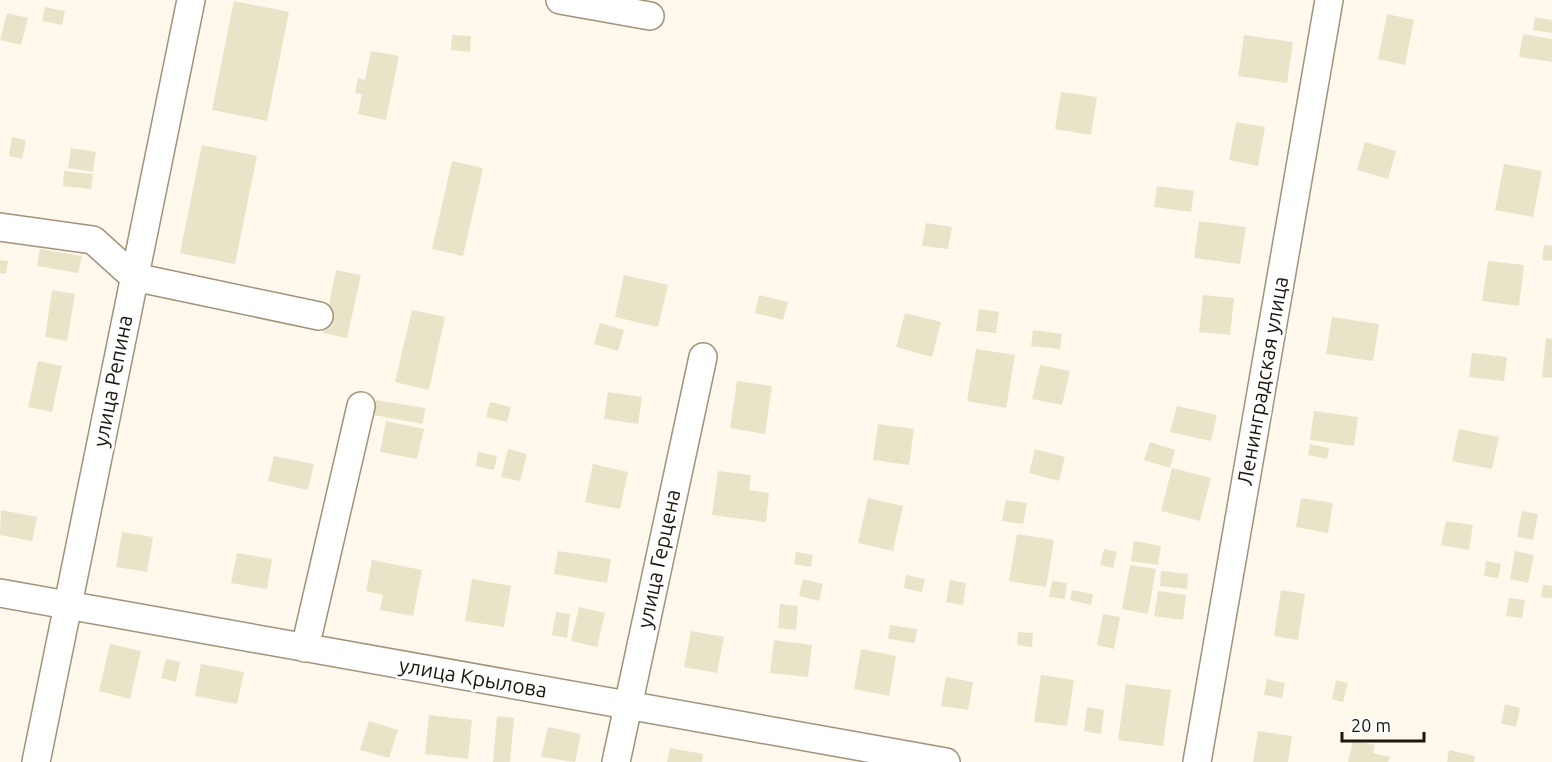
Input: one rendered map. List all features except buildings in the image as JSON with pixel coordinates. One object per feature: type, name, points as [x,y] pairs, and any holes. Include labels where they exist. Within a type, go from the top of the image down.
[{"type":"street","name":"улица Репина","points":[[36,762],[191,0]]},
{"type":"street","points":[[560,0],[650,16]]},
{"type":"street","name":"Ленинградская улица","points":[[1197,762],[1329,0]]},
{"type":"street","points":[[0,226],[93,240],[134,277],[319,316]]},
{"type":"street","name":"улица Герцена","points":[[616,762],[703,357]]},
{"type":"street","points":[[305,648],[362,406]]},
{"type":"street","name":"улица Крылова","points":[[0,593],[946,762]]}]
